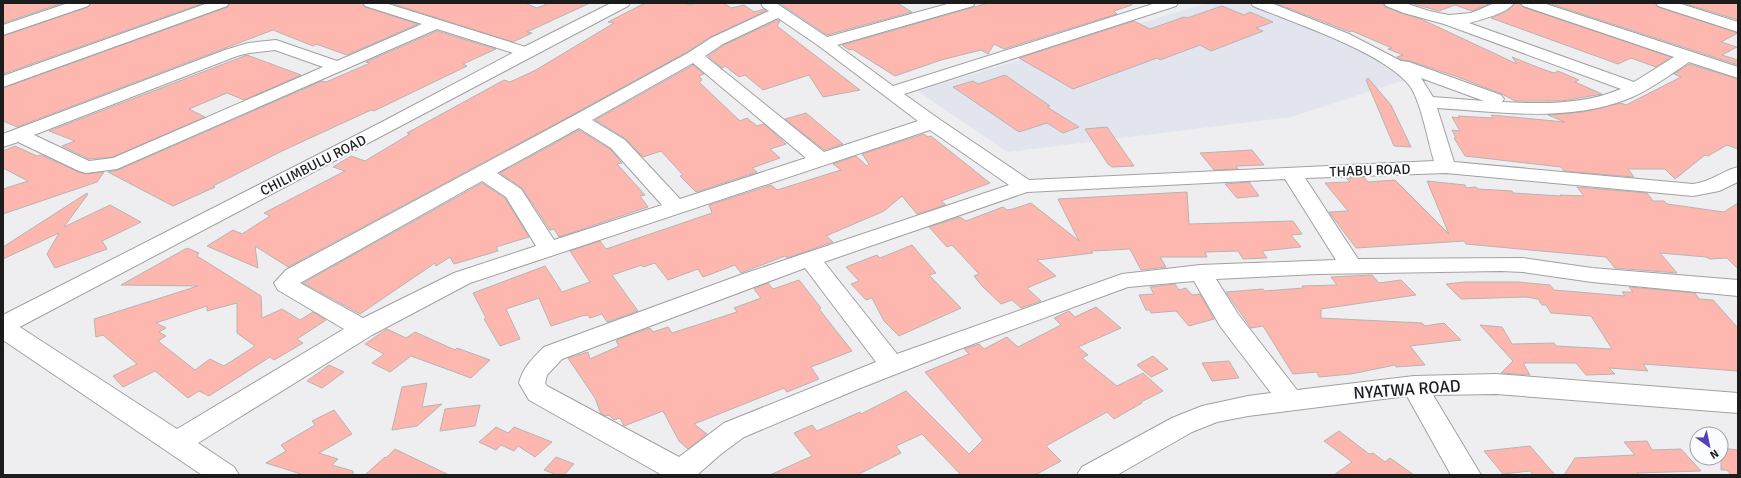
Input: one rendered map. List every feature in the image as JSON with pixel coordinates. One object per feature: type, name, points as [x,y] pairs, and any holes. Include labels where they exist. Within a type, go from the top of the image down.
[{"type":"street","points":[[3,30],[83,3]]},
{"type":"street","points":[[3,82],[222,3]]},
{"type":"street","points":[[370,3],[526,52]]},
{"type":"street","name":"CHILIMBULU ROAD","points":[[3,326],[387,127],[526,52],[623,3]]},
{"type":"street","points":[[825,43],[911,13],[968,3]]},
{"type":"street","points":[[892,92],[1171,3]]},
{"type":"street","points":[[1391,3],[1430,16],[1450,20],[1634,88]]},
{"type":"street","points":[[1450,20],[1473,18],[1507,3]]},
{"type":"street","points":[[1528,3],[1738,73]]},
{"type":"street","points":[[1663,3],[1738,27]]},
{"type":"street","points":[[1267,4],[1359,45],[1392,63],[1412,78],[1418,85],[1425,102],[1446,168]]},
{"type":"street","points":[[362,329],[286,285],[286,283],[294,276],[694,56],[773,8],[825,43],[932,123],[1025,186]]},
{"type":"street","points":[[10,138],[86,167],[117,163],[435,24]]},
{"type":"street","points":[[10,138],[231,53],[248,48],[276,45],[336,66]]},
{"type":"street","points":[[694,56],[821,160]]},
{"type":"street","points":[[1425,102],[1521,108],[1576,107],[1604,102],[1624,95],[1688,56]]},
{"type":"street","points":[[1392,63],[1521,108]]},
{"type":"street","points":[[579,120],[618,144],[675,206]]},
{"type":"street","points":[[175,444],[362,329],[431,292],[462,278],[675,206],[932,123]]},
{"type":"street","name":"THABU ROAD","points":[[679,473],[538,393],[532,383],[535,372],[553,353],[751,279],[1025,186],[1291,173],[1446,168],[1693,190],[1708,189],[1719,185],[1738,173]]},
{"type":"street","points":[[482,173],[501,182],[514,193],[549,249]]},
{"type":"street","points":[[1291,173],[1351,265]]},
{"type":"street","points":[[810,259],[892,365]]},
{"type":"street","points":[[679,473],[711,446],[734,430],[892,365],[1122,281],[1136,278],[1200,272],[1351,265],[1523,265],[1592,275],[1738,288]]},
{"type":"street","points":[[1200,272],[1229,320],[1291,401]]},
{"type":"street","points":[[3,326],[175,444],[224,475]]},
{"type":"street","name":"NYATWA ROAD","points":[[1092,475],[1182,425],[1212,413],[1291,401],[1414,386],[1496,384],[1738,403]]},
{"type":"street","points":[[1414,386],[1466,475]]},
{"type":"shaded area","points":[[1207,3],[1254,3],[1368,51],[1405,80],[1291,117],[1007,152],[918,91]]},
{"type":"building","points":[[3,3],[63,3],[3,23]]},
{"type":"building","points":[[91,3],[204,3],[3,74],[3,36],[88,7]]},
{"type":"building","points":[[230,3],[362,3],[365,7],[418,24],[347,55],[316,44],[313,46],[273,30],[17,127],[3,121],[3,88],[228,7]]},
{"type":"building","points":[[390,3],[525,3],[537,8],[549,3],[590,3],[527,32],[532,33],[513,42]]},
{"type":"building","points":[[645,3],[684,3],[691,5],[695,3],[724,3],[731,8],[744,5],[754,12],[764,9],[766,11],[710,37],[687,52],[572,115],[288,267],[255,246],[258,268],[207,246],[233,230],[242,234],[270,216],[264,213],[345,171],[333,167],[351,156],[365,161],[410,134],[407,133],[504,80],[510,82],[536,70],[614,23],[608,22]]},
{"type":"building","points":[[779,3],[897,3],[912,12],[827,35]]},
{"type":"building","points":[[988,3],[1132,3],[1132,5],[1114,11],[1117,14],[1004,49],[994,44],[988,54],[981,50],[941,60],[895,76],[852,49],[849,50],[842,45]]},
{"type":"building","points":[[1275,3],[1383,3],[1385,7],[1423,20],[1517,64],[1512,57],[1554,73],[1558,71],[1579,80],[1575,82],[1602,94],[1562,101],[1515,101],[1502,94],[1458,77],[1410,61],[1401,60],[1397,57],[1403,55],[1388,49],[1392,48],[1352,31],[1350,32]]},
{"type":"building","points":[[1410,3],[1491,3],[1472,11],[1455,5],[1439,11]]},
{"type":"building","points":[[1515,3],[1520,3],[1523,7],[1671,57],[1656,67],[1631,58],[1618,64],[1491,18],[1507,11]]},
{"type":"building","points":[[1548,3],[1655,3],[1658,7],[1738,33],[1721,42],[1737,47],[1722,55],[1738,60],[1738,65]]},
{"type":"building","points":[[1683,3],[1738,3],[1738,20]]},
{"type":"building","points":[[1222,6],[1244,15],[1250,12],[1273,22],[1256,28],[1263,31],[1211,51],[1200,45],[1160,60],[1157,58],[1073,89],[1019,58],[1134,21],[1150,29]]},
{"type":"building","points":[[778,20],[780,21],[777,26],[860,90],[823,97],[809,75],[763,90],[745,75],[739,77],[725,66],[722,68],[708,56],[724,45]]},
{"type":"building","points":[[437,31],[496,49],[463,64],[467,66],[374,111],[371,110],[282,151],[213,186],[215,187],[173,206],[108,172],[118,170],[322,81],[326,82],[370,63],[366,62]]},
{"type":"building","points":[[247,55],[301,75],[244,100],[227,93],[189,109],[205,117],[113,157],[89,159],[62,146],[75,141],[49,131]]},
{"type":"building","points":[[1689,64],[1738,79],[1738,149],[1727,145],[1708,156],[1705,155],[1675,179],[1665,169],[1628,169],[1634,177],[1564,171],[1561,167],[1465,156],[1454,138],[1456,138],[1452,130],[1460,131],[1452,117],[1493,118],[1491,115],[1565,122],[1548,115],[1583,112],[1621,103],[1626,105],[1681,77],[1674,74]]},
{"type":"building","points":[[693,65],[704,74],[699,76],[702,80],[699,82],[740,121],[747,118],[757,126],[764,124],[786,144],[770,149],[780,158],[752,168],[757,172],[696,192],[680,176],[683,175],[661,151],[643,157],[626,139],[595,120]]},
{"type":"building","points":[[1005,75],[1050,106],[1047,107],[1079,127],[1063,133],[1047,123],[1019,132],[953,87],[973,81],[978,84]]},
{"type":"building","points":[[1368,78],[1391,105],[1411,147],[1394,146],[1366,80]]},
{"type":"building","points":[[806,113],[843,144],[824,150],[785,119]]},
{"type":"building","points":[[1107,127],[1134,166],[1112,167],[1108,164],[1085,129]]},
{"type":"building","points":[[579,130],[610,149],[622,163],[617,164],[645,195],[640,196],[648,207],[559,237],[554,229],[550,230],[522,188],[500,173]]},
{"type":"building","points":[[924,134],[928,137],[931,136],[990,183],[941,201],[946,205],[917,214],[902,196],[884,211],[826,236],[833,242],[787,258],[785,256],[741,273],[735,265],[703,277],[698,269],[668,280],[655,263],[643,267],[642,265],[612,275],[638,311],[607,322],[602,314],[590,318],[588,315],[551,326],[539,298],[506,309],[520,339],[500,346],[484,319],[486,318],[473,293],[545,266],[562,292],[590,282],[570,251],[600,241],[606,249],[712,213],[709,205],[771,185],[777,190],[841,170],[833,164],[856,156],[867,166],[869,164],[862,154]]},
{"type":"building","points":[[15,146],[37,156],[41,155],[79,172],[86,174],[104,172],[97,182],[3,214],[3,189],[28,181],[3,168],[3,151]]},
{"type":"building","points":[[1252,150],[1264,165],[1236,166],[1238,169],[1214,170],[1200,153]]},
{"type":"building","points":[[1364,177],[1368,182],[1395,180],[1449,234],[1427,181],[1465,185],[1466,188],[1476,187],[1478,189],[1512,191],[1513,193],[1561,196],[1560,195],[1584,196],[1577,187],[1647,193],[1653,201],[1664,201],[1667,204],[1724,212],[1738,203],[1738,269],[1727,258],[1710,259],[1706,257],[1660,253],[1677,273],[1615,268],[1606,257],[1466,244],[1464,241],[1356,248],[1329,212],[1348,211],[1325,183],[1350,182],[1346,178]]},
{"type":"building","points":[[1249,182],[1259,196],[1237,198],[1225,184]]},
{"type":"building","points":[[482,183],[505,198],[529,237],[496,247],[498,251],[454,264],[450,257],[436,266],[435,263],[360,314],[303,283]]},
{"type":"building","points":[[1187,192],[1189,224],[1293,221],[1302,234],[1291,235],[1301,247],[1262,251],[1267,258],[1243,259],[1238,251],[1205,252],[1207,257],[1160,257],[1166,267],[1141,270],[1130,249],[1091,251],[1093,253],[1037,260],[1056,276],[1027,288],[1041,301],[1021,308],[1012,300],[1001,304],[982,286],[974,276],[979,274],[952,245],[947,247],[929,227],[960,217],[966,221],[1003,207],[1007,210],[1031,203],[1079,241],[1058,199]]},
{"type":"building","points":[[87,193],[88,194],[64,227],[110,205],[141,222],[102,241],[107,249],[55,268],[47,254],[59,233],[3,259],[3,247]]},
{"type":"building","points":[[912,245],[936,273],[929,275],[961,308],[899,336],[884,321],[872,298],[866,300],[851,284],[859,281],[846,267],[877,255],[880,258]]},
{"type":"building","points":[[187,248],[199,253],[197,256],[261,296],[262,318],[282,309],[300,320],[313,312],[326,320],[297,339],[303,343],[274,360],[270,357],[209,396],[199,391],[188,398],[155,371],[123,387],[113,376],[137,364],[103,335],[96,337],[94,319],[198,286],[121,285]],"holes":[[[237,303],[237,333],[255,346],[224,366],[210,359],[195,370],[158,341],[166,336],[159,332],[166,328],[156,323],[207,306],[207,311]]]},
{"type":"building","points":[[1372,275],[1379,283],[1401,280],[1416,295],[1321,309],[1321,318],[1422,323],[1425,326],[1444,323],[1461,340],[1410,346],[1425,365],[1396,367],[1395,365],[1351,374],[1319,377],[1317,372],[1293,374],[1263,326],[1251,328],[1226,292],[1263,289],[1265,291],[1303,288],[1302,286],[1337,285],[1331,277]]},
{"type":"building","points":[[799,280],[821,308],[819,309],[852,351],[811,367],[819,379],[787,392],[784,388],[694,424],[707,434],[688,449],[679,441],[663,411],[624,426],[620,418],[614,420],[609,415],[606,416],[601,414],[595,398],[568,358],[588,352],[590,359],[619,346],[616,341],[619,339],[650,328],[653,332],[668,327],[672,333],[737,312],[734,308],[761,298],[754,289],[768,283],[773,289]]},
{"type":"building","points":[[1465,282],[1518,282],[1550,285],[1554,290],[1625,296],[1622,292],[1633,292],[1629,287],[1695,293],[1699,299],[1713,300],[1738,328],[1738,371],[1643,364],[1648,371],[1609,368],[1615,374],[1586,375],[1576,363],[1523,363],[1530,375],[1501,373],[1513,361],[1480,325],[1502,327],[1512,344],[1554,343],[1556,346],[1612,349],[1591,316],[1551,313],[1546,305],[1542,305],[1538,299],[1526,297],[1461,299],[1446,284]]},
{"type":"building","points":[[1175,284],[1179,290],[1186,288],[1192,295],[1200,294],[1214,319],[1189,326],[1176,311],[1151,313],[1150,310],[1146,310],[1139,295],[1154,294],[1150,287]]},
{"type":"building","points":[[1096,307],[1121,328],[1078,347],[1088,355],[1082,358],[1117,386],[1143,373],[1163,391],[1141,402],[1142,403],[1114,419],[1107,412],[1046,446],[1061,461],[1035,475],[961,475],[922,434],[896,446],[901,453],[857,475],[770,475],[812,456],[794,433],[812,425],[817,431],[860,412],[861,414],[906,391],[969,454],[983,440],[925,372],[969,354],[964,349],[979,344],[984,349],[1007,337],[1018,347],[1061,325],[1054,318],[1069,311],[1075,317]]},
{"type":"building","points":[[387,329],[406,338],[415,332],[455,350],[457,348],[490,360],[471,378],[411,356],[390,372],[372,363],[384,354],[365,344]]},
{"type":"building","points":[[1153,356],[1168,369],[1151,377],[1137,365]]},
{"type":"building","points":[[1229,361],[1239,378],[1212,381],[1202,363]]},
{"type":"building","points":[[329,365],[344,372],[322,388],[307,381]]},
{"type":"building","points":[[427,383],[422,407],[442,404],[417,426],[392,430],[402,387]]},
{"type":"building","points":[[480,405],[475,426],[440,431],[445,409]]},
{"type":"building","points":[[334,410],[352,434],[319,453],[338,459],[332,465],[353,471],[353,475],[304,475],[266,463],[286,451],[281,445],[315,425],[312,421]]},
{"type":"building","points":[[496,427],[508,433],[514,427],[552,442],[535,457],[518,446],[514,451],[501,445],[496,450],[479,442]]},
{"type":"building","points":[[1339,431],[1369,454],[1373,453],[1385,462],[1390,458],[1414,475],[1334,475],[1352,462],[1324,441]]},
{"type":"building","points":[[1647,441],[1652,450],[1681,449],[1689,458],[1689,466],[1696,466],[1701,471],[1637,473],[1639,475],[1564,475],[1575,458],[1635,455],[1624,442]]},
{"type":"building","points":[[1530,446],[1555,475],[1533,475],[1530,471],[1503,474],[1484,451]]},
{"type":"building","points":[[395,449],[449,475],[365,475]]},
{"type":"building","points":[[1729,449],[1738,450],[1738,475],[1731,475],[1727,470],[1721,470],[1721,466],[1729,466]]},
{"type":"building","points":[[556,457],[574,464],[564,475],[557,475],[544,470]]}]
